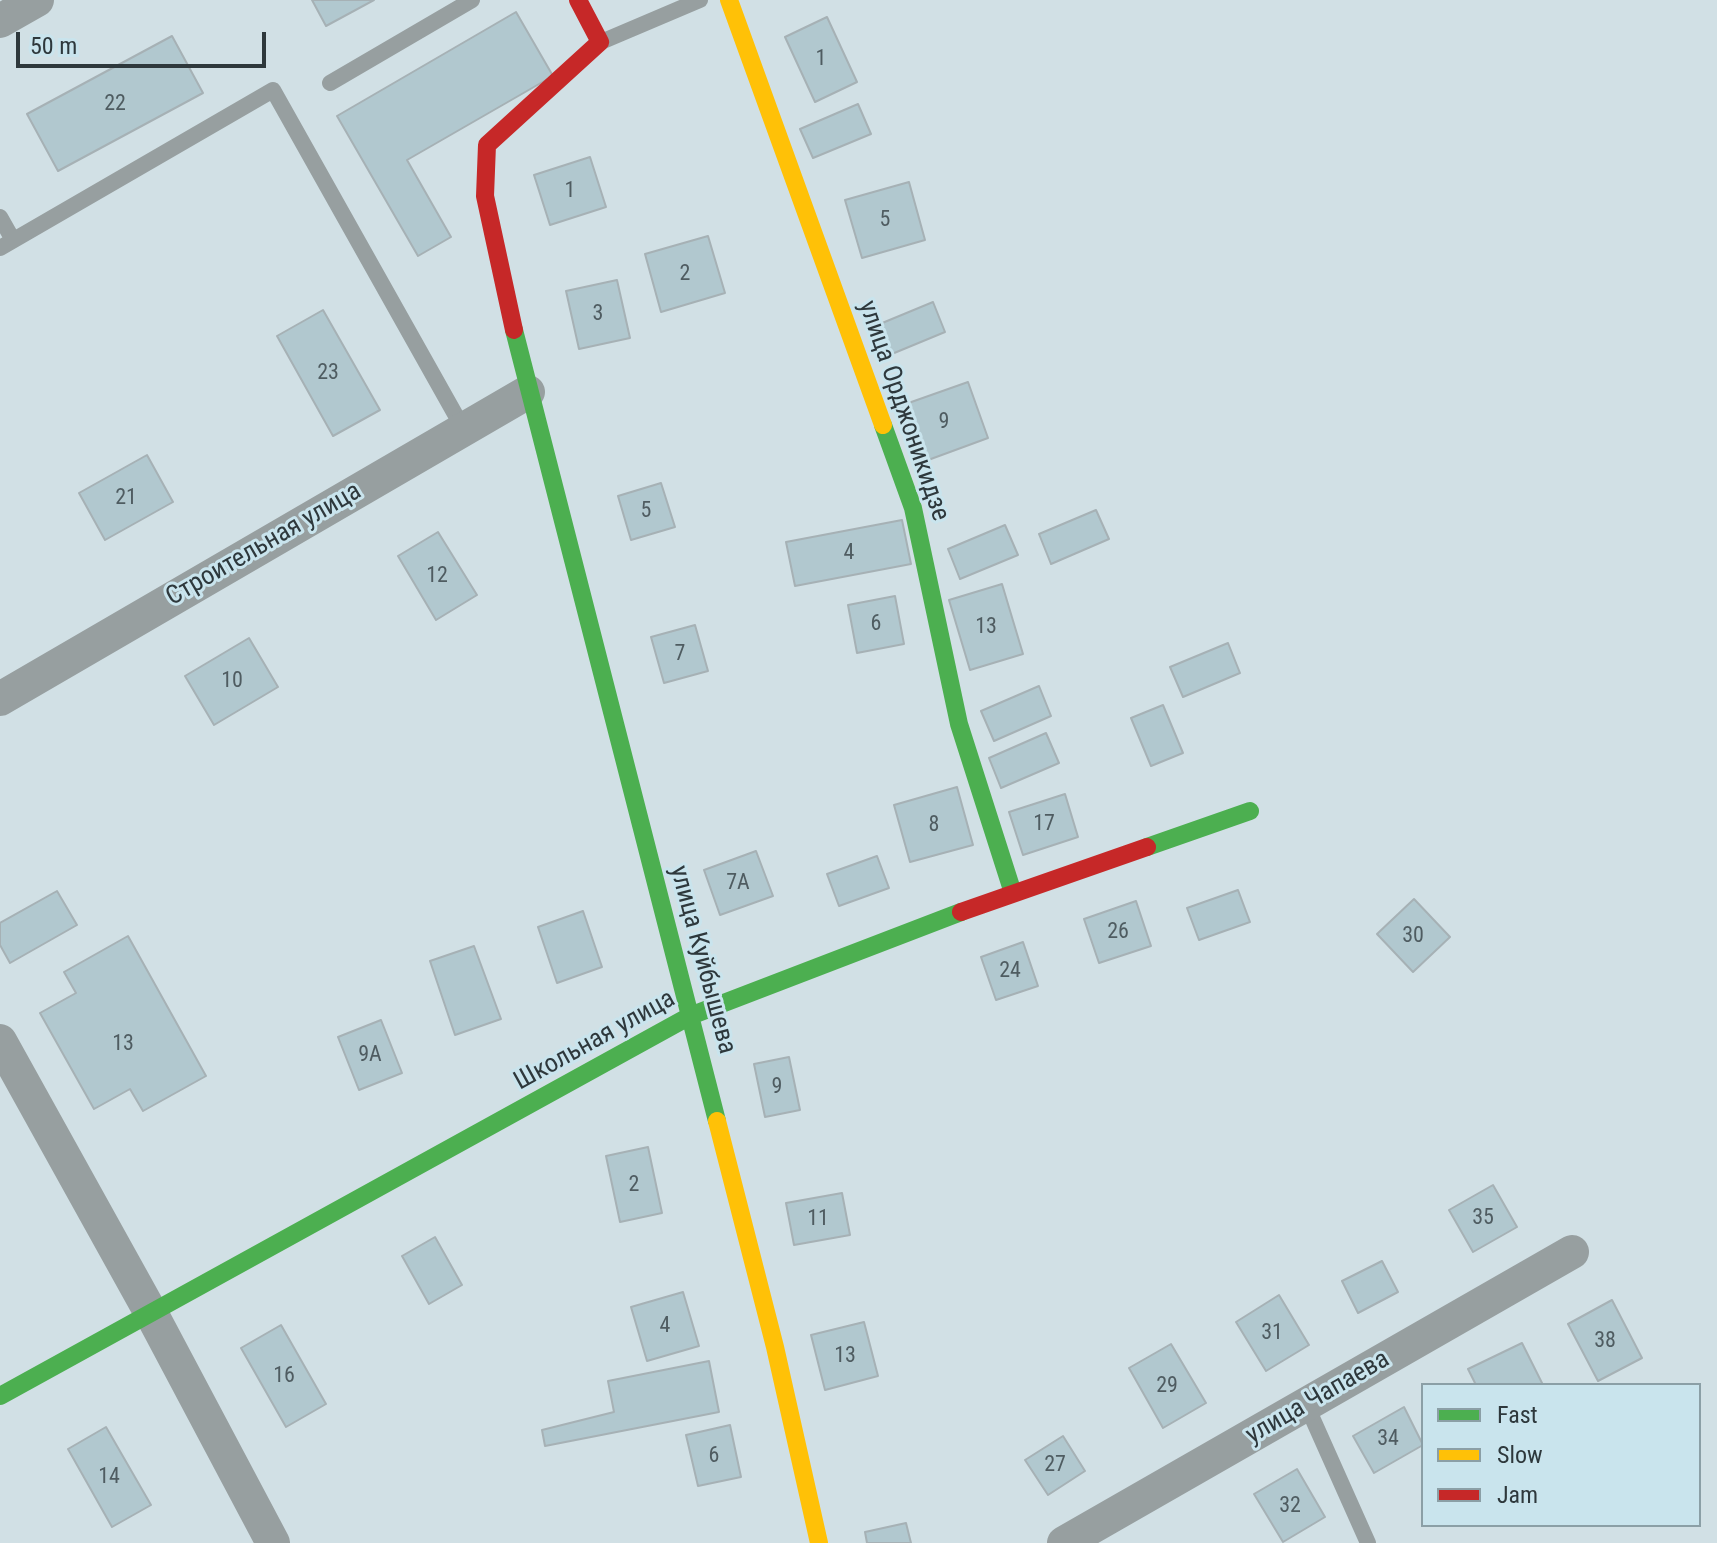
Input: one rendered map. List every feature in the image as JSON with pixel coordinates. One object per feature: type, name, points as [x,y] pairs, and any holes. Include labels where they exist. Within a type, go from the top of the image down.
[{"type":"street","points":[[0,21],[37,0]]},
{"type":"street","points":[[578,0],[600,42]]},
{"type":"street","name":"улица Орджоникидзе","points":[[729,0],[913,508],[959,724],[1013,893]]},
{"type":"street","name":"улица Куйбышева","points":[[600,42],[487,145],[485,196],[528,392],[775,1347],[819,1543]]},
{"type":"street","name":"Строительная улица","points":[[0,699],[528,392]]},
{"type":"street","name":"Школьная улица","points":[[7,1387],[151,1313],[690,1016],[1013,893],[1250,811]]},
{"type":"street","points":[[0,1041],[151,1313],[273,1543]]},
{"type":"street","name":"улица Чапаева","points":[[1064,1543],[1572,1252]]},
{"type":"lane","points":[[330,83],[472,0]]},
{"type":"lane","points":[[600,42],[700,0]]},
{"type":"lane","points":[[0,217],[6,244],[273,90],[464,430]]},
{"type":"lane","points":[[1306,1404],[1368,1543]]},
{"type":"building","points":[[312,0],[374,0],[326,26]]},
{"type":"building","points":[[516,12],[553,76],[407,160],[451,237],[418,256],[337,116]]},
{"type":"building","points":[[827,17],[857,82],[815,102],[785,37]]},
{"type":"building","points":[[172,36],[203,93],[58,171],[27,114]]},
{"type":"building","points":[[858,104],[871,134],[813,158],[800,129]]},
{"type":"building","points":[[590,157],[606,207],[550,225],[534,175]]},
{"type":"building","points":[[909,182],[925,240],[862,258],[845,200]]},
{"type":"building","points":[[708,236],[725,293],[661,312],[645,254]]},
{"type":"building","points":[[617,280],[630,338],[579,349],[566,291]]},
{"type":"building","points":[[933,302],[945,332],[887,356],[875,326]]},
{"type":"building","points":[[323,310],[380,410],[333,436],[277,336]]},
{"type":"building","points":[[968,382],[988,438],[920,463],[900,406]]},
{"type":"building","points":[[147,455],[173,502],[105,540],[79,493]]},
{"type":"building","points":[[661,483],[675,527],[631,540],[618,496]]},
{"type":"building","points":[[1096,510],[1109,539],[1051,564],[1039,534]]},
{"type":"building","points":[[902,520],[911,564],[795,586],[786,542]]},
{"type":"building","points":[[1005,525],[1018,555],[960,579],[948,549]]},
{"type":"building","points":[[438,532],[477,595],[436,620],[398,556]]},
{"type":"building","points":[[1002,584],[1023,654],[970,670],[949,600]]},
{"type":"building","points":[[895,596],[904,644],[857,653],[848,605]]},
{"type":"building","points":[[695,625],[708,671],[664,683],[651,637]]},
{"type":"building","points":[[249,638],[278,687],[214,725],[185,676]]},
{"type":"building","points":[[1228,643],[1240,673],[1183,697],[1170,667]]},
{"type":"building","points":[[1039,686],[1051,716],[994,741],[981,711]]},
{"type":"building","points":[[1163,705],[1183,753],[1151,766],[1131,718]]},
{"type":"building","points":[[1046,733],[1059,763],[1001,788],[989,758]]},
{"type":"building","points":[[957,787],[973,845],[910,862],[894,805]]},
{"type":"building","points":[[1065,794],[1078,837],[1023,855],[1009,812]]},
{"type":"building","points":[[756,851],[773,896],[720,915],[704,870]]},
{"type":"building","points":[[877,856],[889,888],[839,906],[827,874]]},
{"type":"building","points":[[1238,890],[1250,922],[1199,940],[1187,908]]},
{"type":"building","points":[[57,891],[77,925],[10,963],[0,945],[0,923]]},
{"type":"building","points":[[1414,899],[1450,937],[1413,972],[1377,934]]},
{"type":"building","points":[[1136,901],[1151,946],[1099,963],[1084,919]]},
{"type":"building","points":[[583,911],[602,967],[557,983],[538,927]]},
{"type":"building","points":[[128,936],[206,1076],[143,1111],[130,1089],[94,1109],[40,1013],[76,993],[64,972]]},
{"type":"building","points":[[1023,942],[1038,986],[996,1000],[981,957]]},
{"type":"building","points":[[474,946],[501,1019],[455,1035],[430,961]]},
{"type":"building","points":[[381,1020],[402,1073],[359,1090],[338,1037]]},
{"type":"building","points":[[789,1057],[800,1110],[765,1117],[754,1064]]},
{"type":"building","points":[[648,1147],[662,1213],[620,1222],[606,1156]]},
{"type":"building","points":[[1493,1185],[1517,1227],[1473,1252],[1449,1210]]},
{"type":"building","points":[[842,1193],[850,1235],[794,1245],[786,1203]]},
{"type":"building","points":[[435,1237],[462,1285],[429,1304],[402,1256]]},
{"type":"building","points":[[1382,1261],[1398,1292],[1358,1313],[1342,1281]]},
{"type":"building","points":[[683,1292],[699,1346],[647,1361],[631,1307]]},
{"type":"building","points":[[1279,1295],[1309,1345],[1266,1371],[1236,1322]]},
{"type":"building","points":[[1612,1300],[1642,1358],[1598,1381],[1568,1324]]},
{"type":"building","points":[[864,1322],[878,1376],[825,1390],[811,1335]]},
{"type":"building","points":[[281,1325],[326,1404],[286,1427],[241,1348]]},
{"type":"building","points":[[1522,1343],[1542,1383],[1475,1383],[1468,1369]]},
{"type":"building","points":[[1171,1344],[1206,1403],[1163,1428],[1129,1368]]},
{"type":"building","points":[[709,1361],[719,1412],[545,1446],[542,1430],[614,1412],[608,1381]]},
{"type":"building","points":[[1404,1407],[1421,1446],[1374,1473],[1353,1436]]},
{"type":"building","points":[[730,1425],[741,1477],[698,1486],[686,1435]]},
{"type":"building","points":[[106,1427],[151,1505],[112,1527],[68,1449]]},
{"type":"building","points":[[1063,1436],[1085,1471],[1048,1495],[1025,1460]]},
{"type":"building","points":[[1297,1469],[1325,1517],[1283,1542],[1254,1494]]},
{"type":"building","points":[[906,1523],[911,1543],[867,1543],[865,1532]]},
{"type":"traffic: fast","points":[[514,330],[717,1121]]},
{"type":"traffic: fast","points":[[883,425],[913,508],[959,724],[1013,893]]},
{"type":"traffic: fast","points":[[1147,847],[1250,811]]},
{"type":"traffic: fast","points":[[0,1396],[690,1016],[961,912]]},
{"type":"traffic: slow","points":[[729,0],[883,425]]},
{"type":"traffic: slow","points":[[717,1121],[775,1347],[819,1543]]},
{"type":"traffic: jam","points":[[514,330],[485,196],[487,145],[600,42],[578,0]]},
{"type":"traffic: jam","points":[[961,912],[1147,847]]}]
